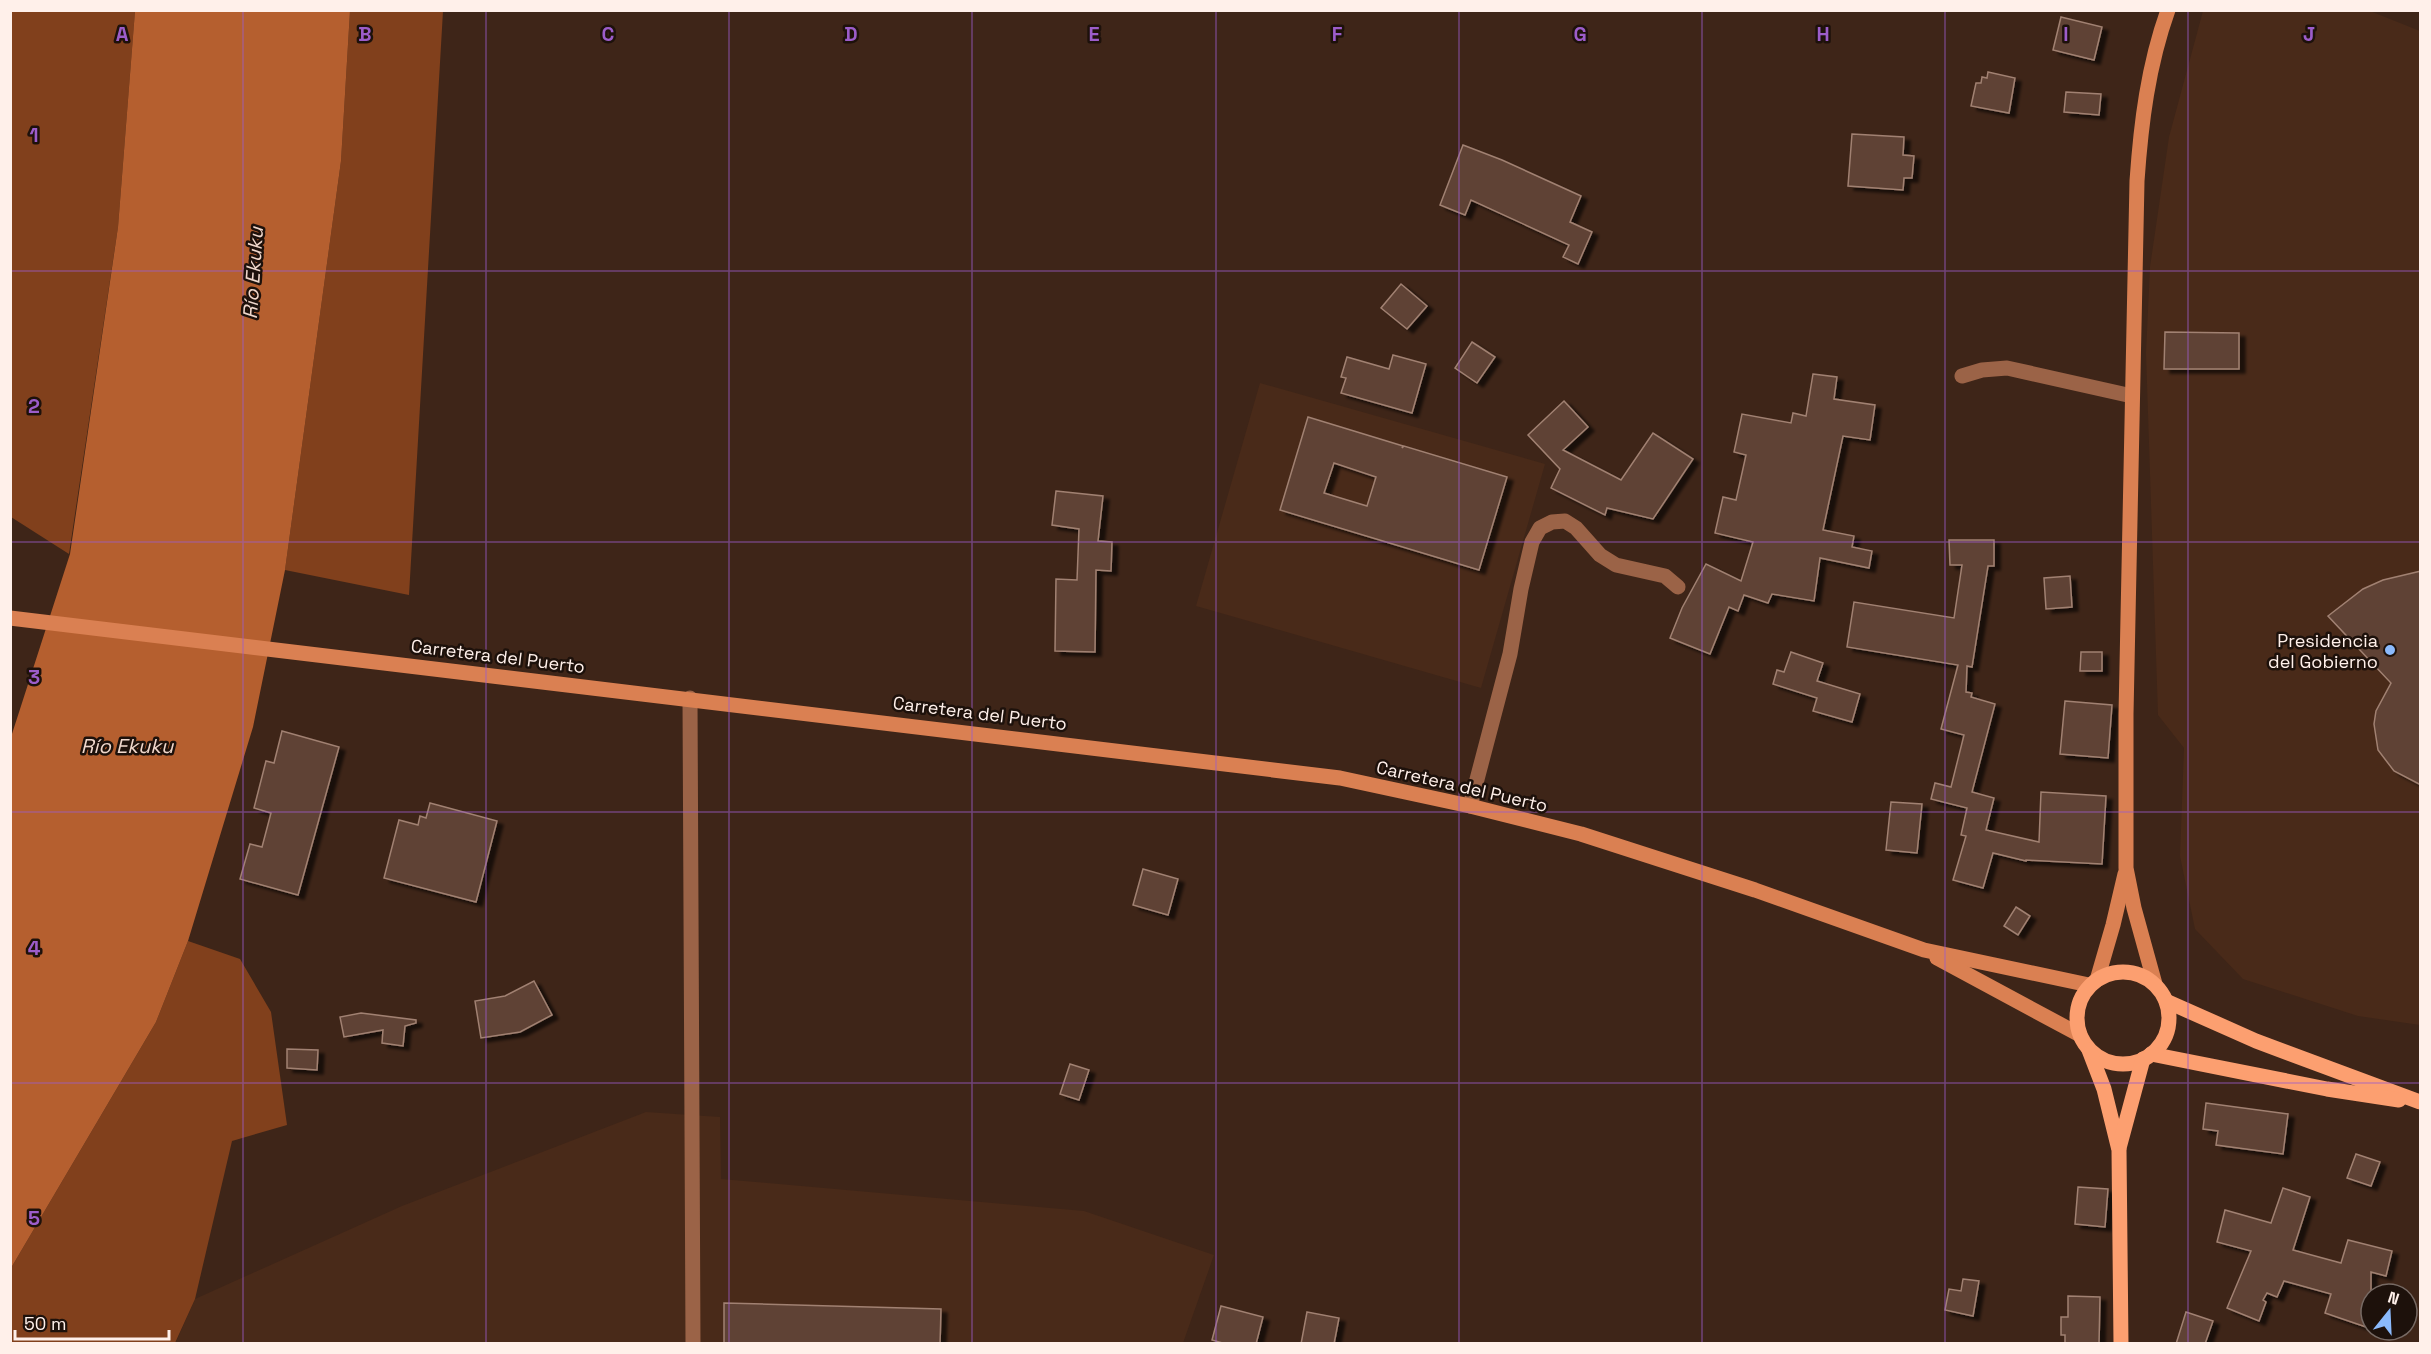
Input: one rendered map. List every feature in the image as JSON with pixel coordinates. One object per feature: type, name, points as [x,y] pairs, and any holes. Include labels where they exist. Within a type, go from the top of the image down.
[{"type":"main road","points":[[2119,1150],[2147,1057],[2165,1035],[2168,1024],[2166,1000],[2155,984],[2133,908],[2126,868],[2126,714],[2140,137],[2155,52],[2168,10]]},
{"type":"main road","name":"Carretera del Puerto","points":[[10,618],[1340,778],[1470,806],[1581,834],[1924,950],[2093,983]]},
{"type":"main road","points":[[2093,983],[2114,925],[2126,868]]},
{"type":"main road","name":"Carretera del Puerto","points":[[1924,950],[2080,1035]]},
{"type":"main road","points":[[2121,1344],[2119,1150],[2104,1089],[2076,1022],[2077,1009],[2081,996],[2093,983],[2111,973],[2127,972],[2142,976],[2155,984]]},
{"type":"main road","points":[[2166,1000],[2256,1041],[2421,1102]]},
{"type":"main road","points":[[2089,1050],[2115,1063],[2129,1063],[2147,1057],[2373,1097],[2421,1102]]},
{"type":"street","points":[[1962,376],[1982,370],[2007,368],[2132,396]]},
{"type":"street","points":[[1470,806],[1510,654],[1532,542],[1540,528],[1552,522],[1565,521],[1576,528],[1600,555],[1616,565],[1665,576],[1678,587]]},
{"type":"street","points":[[690,698],[693,1344]]},
{"type":"shaded area","points":[[10,11],[135,11],[118,227],[69,554],[11,517]]},
{"type":"shaded area","points":[[350,11],[443,11],[409,595],[285,570],[341,161]]},
{"type":"shaded area","points":[[2203,11],[2370,11],[2420,31],[2420,1025],[2358,1016],[2243,979],[2195,929],[2180,856],[2184,748],[2158,715],[2146,353],[2150,267],[2169,137]]},
{"type":"shaded area","points":[[1260,383],[1545,464],[1481,688],[1196,606]]},
{"type":"shaded area","points":[[188,941],[240,959],[271,1012],[287,1125],[232,1141],[195,1299],[175,1343],[11,1344],[11,1268],[156,1022]]},
{"type":"shaded area","points":[[646,1112],[720,1117],[721,1179],[1084,1211],[1214,1255],[1183,1343],[175,1344],[195,1299],[402,1206]]},
{"type":"water","name":"Río Ekuku","points":[[135,11],[350,11],[341,161],[285,570],[253,727],[188,941],[156,1022],[11,1268],[11,737],[70,554],[118,227]]},
{"type":"building","points":[[2061,17],[2102,27],[2094,60],[2053,50]]},
{"type":"building","points":[[1988,72],[2015,78],[2009,113],[1971,106],[1976,83],[1981,83],[1982,77],[1987,78]]},
{"type":"building","points":[[2066,92],[2101,94],[2099,115],[2064,112]]},
{"type":"building","points":[[1852,134],[1904,137],[1903,155],[1914,156],[1912,178],[1904,178],[1903,190],[1848,186]]},
{"type":"building","points":[[1463,145],[1581,196],[1570,222],[1592,232],[1578,264],[1563,257],[1569,245],[1471,200],[1465,215],[1440,205]]},
{"type":"building","points":[[1401,284],[1427,306],[1407,329],[1381,308]]},
{"type":"building","points":[[2165,332],[2239,333],[2239,369],[2164,369]]},
{"type":"building","points":[[1472,342],[1495,357],[1477,383],[1455,368]]},
{"type":"building","points":[[1393,355],[1426,364],[1412,413],[1341,393],[1346,378],[1341,377],[1347,357],[1389,369]]},
{"type":"building","points":[[1813,374],[1837,377],[1834,399],[1875,405],[1870,440],[1843,436],[1823,530],[1854,536],[1852,547],[1872,551],[1869,568],[1820,558],[1814,601],[1772,594],[1768,603],[1744,595],[1738,611],[1729,607],[1710,654],[1670,638],[1682,608],[1706,564],[1741,581],[1753,542],[1715,533],[1723,497],[1736,500],[1746,455],[1734,452],[1742,414],[1791,423],[1793,413],[1806,416]]},
{"type":"building","points":[[1564,401],[1588,427],[1563,450],[1621,480],[1653,433],[1693,459],[1653,519],[1607,508],[1605,515],[1551,488],[1560,469],[1528,435]]},
{"type":"building","points":[[1308,417],[1403,446],[1402,448],[1404,446],[1507,477],[1479,570],[1280,510]],"holes":[[[1334,463],[1376,477],[1367,506],[1324,493]]]},
{"type":"building","points":[[1056,491],[1103,496],[1098,541],[1112,542],[1111,571],[1096,570],[1095,652],[1055,651],[1056,579],[1077,580],[1079,529],[1052,525]]},
{"type":"building","points":[[1949,540],[1994,540],[1994,566],[1988,566],[1972,667],[1967,666],[1966,692],[1972,693],[1971,697],[1995,704],[1972,792],[1994,798],[1986,830],[2039,842],[2041,792],[2106,796],[2102,864],[2026,861],[1993,853],[1983,888],[1953,880],[1966,836],[1961,835],[1967,808],[1931,799],[1935,783],[1951,787],[1964,735],[1941,729],[1958,665],[1847,647],[1854,602],[1954,618],[1962,565],[1950,565]]},
{"type":"building","name":"Presidencia del Gobierno","points":[[2421,571],[2421,785],[2394,771],[2378,750],[2374,724],[2376,711],[2391,683],[2328,616],[2363,589],[2383,580]]},
{"type":"building","points":[[2070,576],[2072,607],[2046,609],[2044,578]]},
{"type":"building","points":[[1791,652],[1823,663],[1817,681],[1860,694],[1852,722],[1813,711],[1817,698],[1773,684],[1777,670],[1784,672]]},
{"type":"building","points":[[2081,652],[2102,652],[2102,671],[2080,671]]},
{"type":"building","points":[[2065,701],[2112,705],[2108,758],[2060,754]]},
{"type":"building","points":[[282,731],[339,747],[298,895],[240,879],[250,844],[262,847],[271,813],[254,808],[266,761],[274,763]]},
{"type":"building","points":[[1891,802],[1922,804],[1917,853],[1886,850]]},
{"type":"building","points":[[430,803],[497,821],[476,902],[384,878],[399,820],[418,825],[420,816],[426,818]]},
{"type":"building","points":[[1143,869],[1178,879],[1168,915],[1133,905]]},
{"type":"building","points":[[2016,907],[2030,916],[2018,935],[2004,926]]},
{"type":"building","points":[[534,981],[552,1015],[520,1032],[481,1038],[475,1001],[505,996]]},
{"type":"building","points":[[361,1013],[416,1020],[416,1023],[405,1026],[403,1046],[382,1043],[383,1030],[344,1037],[340,1017]]},
{"type":"building","points":[[287,1049],[318,1050],[317,1070],[287,1068]]},
{"type":"building","points":[[1070,1064],[1089,1070],[1079,1100],[1060,1094]]},
{"type":"building","points":[[2206,1103],[2288,1114],[2283,1154],[2216,1145],[2218,1131],[2203,1129]]},
{"type":"building","points":[[2356,1154],[2380,1162],[2371,1186],[2347,1178]]},
{"type":"building","points":[[2078,1187],[2108,1189],[2105,1227],[2075,1224]]},
{"type":"building","points":[[2283,1188],[2310,1197],[2293,1250],[2341,1263],[2348,1240],[2392,1251],[2386,1276],[2371,1272],[2371,1282],[2359,1282],[2359,1325],[2325,1313],[2331,1294],[2284,1281],[2277,1297],[2267,1293],[2263,1300],[2266,1302],[2259,1321],[2227,1308],[2251,1251],[2217,1242],[2225,1210],[2271,1223]]},
{"type":"building","points":[[1963,1279],[1979,1281],[1973,1316],[1945,1310],[1949,1289],[1961,1291]]},
{"type":"building","points":[[2068,1296],[2100,1297],[2099,1344],[2065,1344],[2065,1335],[2061,1335],[2061,1317],[2068,1317]]},
{"type":"building","points":[[724,1303],[941,1309],[940,1344],[724,1344]]},
{"type":"building","points":[[1221,1306],[1263,1317],[1256,1344],[1226,1344],[1212,1340]]},
{"type":"building","points":[[1307,1312],[1339,1318],[1334,1344],[1301,1344]]},
{"type":"building","points":[[2186,1312],[2213,1321],[2205,1344],[2176,1344]]},
{"type":"place","name":"Presidencia del Gobierno","points":[[2390,650]]}]
